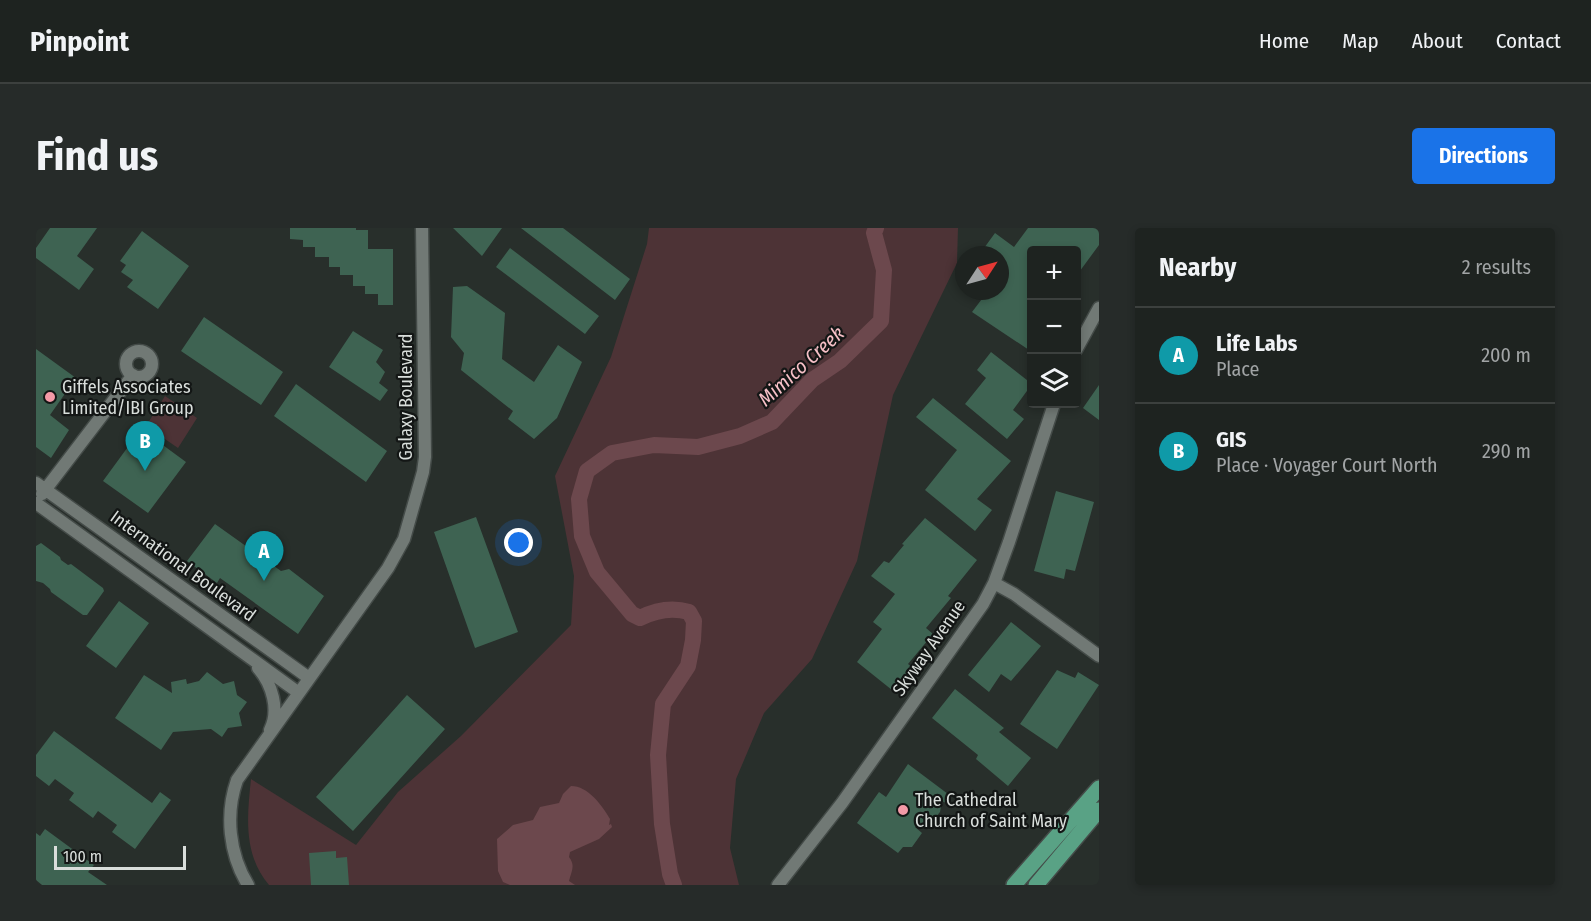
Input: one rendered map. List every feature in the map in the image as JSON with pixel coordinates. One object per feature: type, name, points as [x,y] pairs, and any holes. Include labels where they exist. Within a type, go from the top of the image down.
[{"type":"main road","points":[[1014,885],[1099,788]]},
{"type":"main road","points":[[1036,885],[1099,810]]},
{"type":"street","name":"Galaxy Boulevard","points":[[309,678],[388,568],[404,539],[423,472],[426,423],[422,228]]},
{"type":"street","points":[[1081,342],[1099,308]]},
{"type":"street","points":[[36,503],[41,486],[133,375]]},
{"type":"street","name":"Skyway Avenue","points":[[778,885],[842,803],[976,614],[994,583],[1036,465],[1053,408]]},
{"type":"street","name":"International Boulevard","points":[[41,486],[309,678]]},
{"type":"street","name":"International Boulevard","points":[[36,503],[298,693]]},
{"type":"street","points":[[994,583],[1014,594],[1099,656]]},
{"type":"street","points":[[254,662],[264,674],[274,703],[273,724],[266,739]]},
{"type":"street","points":[[248,885],[234,854],[231,800],[237,780],[309,678]]},
{"type":"shaded area","points":[[649,228],[958,228],[955,267],[893,395],[857,561],[812,659],[764,713],[736,779],[730,848],[739,885],[269,885],[255,861],[251,848],[248,807],[251,779],[356,845],[398,792],[461,736],[571,625],[574,576],[555,476],[611,357],[647,244]]},
{"type":"shaded area","points":[[165,396],[197,418],[178,448],[146,426]]},
{"type":"shaded area","points":[[571,786],[583,789],[599,802],[610,819],[609,825],[611,824],[612,827],[599,839],[570,852],[569,857],[573,866],[569,881],[575,885],[510,885],[503,882],[498,871],[497,839],[513,825],[533,820],[540,807],[559,803],[563,794]]},
{"type":"building","points":[[50,228],[97,228],[77,256],[94,269],[79,290],[36,258],[36,248]]},
{"type":"building","points":[[290,228],[368,230],[368,249],[393,249],[393,305],[378,305],[378,294],[365,294],[365,286],[353,286],[353,275],[340,275],[340,267],[329,267],[329,257],[315,257],[315,247],[303,247],[303,240],[290,239]]},
{"type":"building","points":[[453,228],[502,228],[482,256]]},
{"type":"building","points":[[521,228],[563,228],[630,279],[615,300]]},
{"type":"building","points":[[1028,228],[1099,228],[1099,245],[1081,270],[1081,246],[1027,246],[1027,349],[972,312],[981,300],[1009,300],[1009,246],[986,246],[995,233],[1014,247]]},
{"type":"building","points":[[142,231],[189,266],[158,309],[127,287],[133,280],[121,272],[126,265],[120,261]]},
{"type":"building","points":[[510,248],[599,316],[585,334],[496,267]]},
{"type":"building","points":[[467,286],[505,313],[502,359],[534,382],[558,345],[582,362],[557,418],[534,439],[508,419],[513,411],[461,370],[464,353],[451,337],[453,287]]},
{"type":"building","points":[[204,317],[283,372],[261,405],[181,351]]},
{"type":"building","points":[[353,331],[383,350],[376,362],[385,372],[379,383],[388,390],[380,401],[329,367]]},
{"type":"building","name":"Giffels Associates Limited/IBI Group","points":[[36,349],[76,378],[50,415],[69,430],[51,458],[36,447]]},
{"type":"building","points":[[991,352],[1027,380],[1027,391],[1013,410],[1024,419],[1007,439],[965,404],[986,378],[977,370]]},
{"type":"building","points":[[296,384],[387,451],[366,482],[274,416]]},
{"type":"building","points":[[1099,385],[1099,420],[1083,408]]},
{"type":"building","points":[[933,398],[1011,461],[977,499],[992,510],[975,531],[925,490],[957,450],[916,417]]},
{"type":"building","points":[[141,429],[186,462],[148,513],[103,481]]},
{"type":"building","points":[[1056,491],[1094,502],[1075,571],[1066,569],[1064,579],[1034,571]]},
{"type":"building","points":[[476,517],[518,632],[475,648],[434,532]]},
{"type":"building","points":[[925,518],[977,560],[948,596],[951,598],[926,628],[933,634],[908,664],[916,670],[897,694],[857,662],[882,629],[873,622],[895,594],[871,576],[884,561],[889,563]]},
{"type":"building","points":[[215,524],[281,571],[289,569],[324,596],[298,634],[220,578],[217,583],[187,561]]},
{"type":"building","points":[[41,543],[61,560],[68,565],[71,564],[103,588],[104,591],[87,615],[83,615],[51,592],[43,583],[36,581],[36,546]]},
{"type":"building","points":[[119,601],[149,623],[116,668],[86,646]]},
{"type":"building","points":[[1011,622],[1041,646],[1011,681],[1001,674],[989,692],[968,675]]},
{"type":"building","points":[[1057,670],[1075,678],[1078,672],[1099,685],[1057,749],[1020,724]]},
{"type":"building","points":[[207,672],[223,684],[234,681],[237,695],[247,702],[239,713],[242,726],[228,728],[222,737],[211,729],[173,732],[161,750],[115,718],[144,675],[172,693],[171,682],[186,679],[187,684],[199,681]]},
{"type":"building","points":[[955,689],[1004,728],[999,732],[1031,758],[1008,786],[976,759],[978,755],[932,718]]},
{"type":"building","points":[[407,695],[445,729],[353,831],[316,797]]},
{"type":"building","points":[[54,731],[152,803],[160,792],[171,800],[135,849],[112,832],[117,825],[98,811],[93,818],[69,800],[74,793],[55,779],[49,786],[36,776],[36,755]]},
{"type":"building","name":"The Cathedral Church of Saint Mary","points":[[908,764],[948,794],[949,798],[946,803],[942,801],[940,812],[930,824],[915,827],[922,833],[912,847],[903,847],[898,853],[857,823],[879,792],[886,797]]},
{"type":"building","points":[[45,829],[94,865],[88,872],[107,885],[42,885],[36,880],[36,833],[40,836]]},
{"type":"building","points":[[336,851],[336,858],[347,857],[349,885],[311,885],[309,853]]},
{"type":"waterway","name":"Mimico Creek","points":[[674,885],[670,874],[662,824],[658,755],[663,704],[688,666],[694,621],[689,612],[676,610],[658,611],[640,618],[632,614],[597,572],[582,536],[579,499],[587,471],[612,453],[654,445],[698,447],[740,436],[772,422],[812,380],[840,361],[881,321],[884,270],[874,233],[876,228]]},
{"type":"place","name":"Giffels Associates Limited/IBI Group","points":[[50,397]]},
{"type":"place","name":"GIS","points":[[145,471]]},
{"type":"place","name":"Life Labs","points":[[264,581]]},
{"type":"place","name":"The Cathedral Church of Saint Mary","points":[[903,810]]}]
